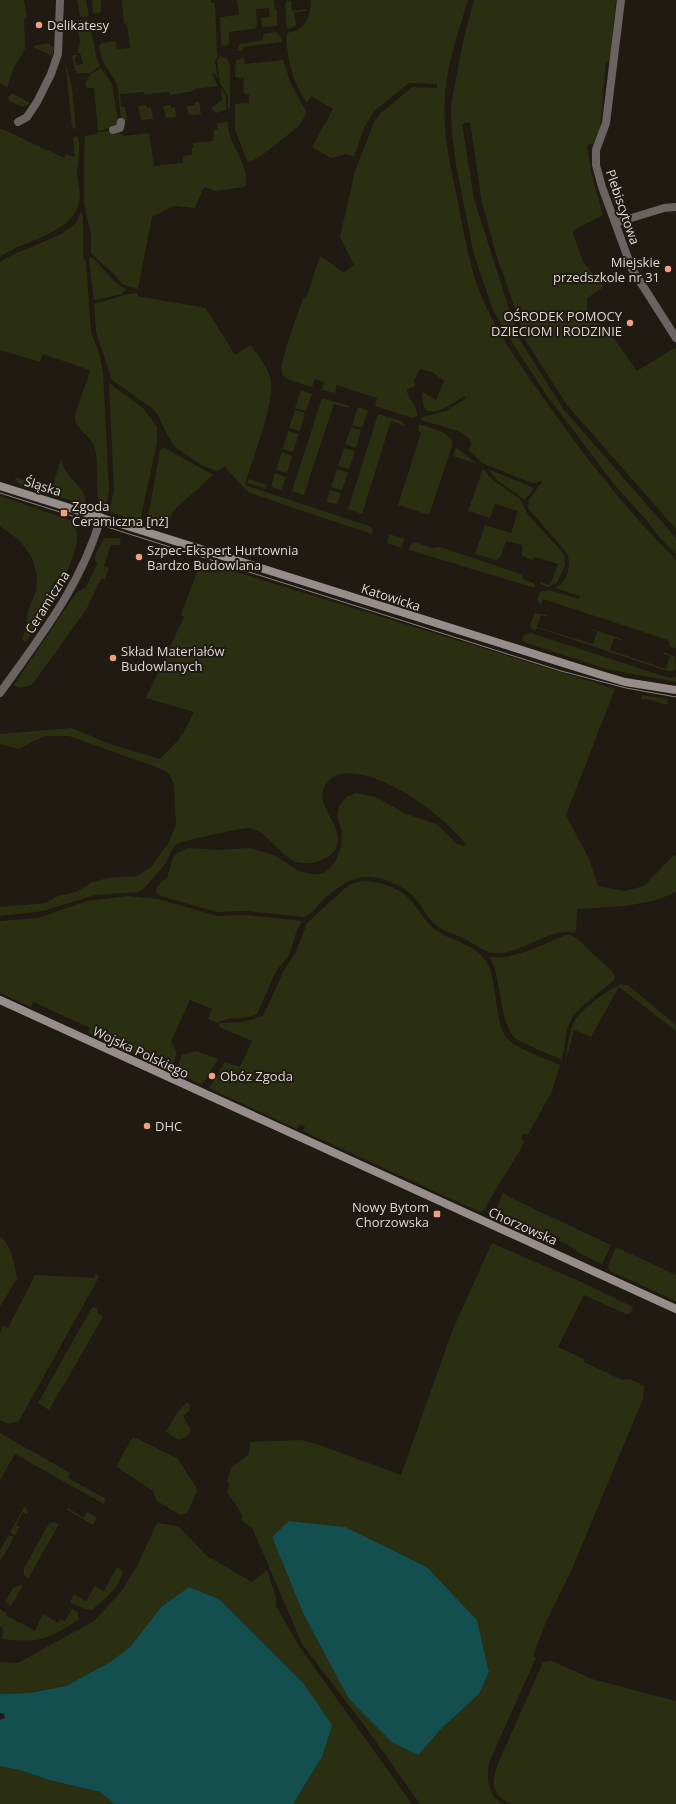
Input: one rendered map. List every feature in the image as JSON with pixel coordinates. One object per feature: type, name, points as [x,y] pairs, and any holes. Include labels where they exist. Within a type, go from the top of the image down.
[{"type":"street","points":[[18,122],[27,117],[37,102],[51,74],[58,54],[60,0]]},
{"type":"street","name":"Plebiscytowa","points":[[621,0],[606,123],[596,150],[595,159],[602,187],[632,269],[676,338]]},
{"type":"street","points":[[113,130],[120,128],[121,122]]},
{"type":"street","points":[[615,223],[664,208],[676,207]]},
{"type":"street","name":"Śląska","points":[[0,486],[101,517]]},
{"type":"street","name":"Katowicka","points":[[101,517],[598,674],[625,682],[676,690]]},
{"type":"street","name":"Ceramiczna","points":[[0,693],[68,595],[87,557],[101,517]]},
{"type":"street","name":"Wojska Polskiego","points":[[0,1000],[360,1164]]},
{"type":"street","name":"Chorzowska","points":[[360,1164],[676,1309]]},
{"type":"green space","points":[[0,0],[24,0],[27,19],[24,19],[25,49],[14,67],[7,88],[0,83]]},
{"type":"green space","points":[[77,0],[86,0],[89,16],[80,17]]},
{"type":"green space","points":[[92,0],[101,0],[101,11],[99,13],[93,13]]},
{"type":"green space","points":[[122,0],[211,0],[211,3],[215,3],[218,55],[215,61],[218,79],[214,73],[212,74],[218,86],[194,89],[194,91],[170,95],[169,92],[120,94],[121,107],[125,107],[127,120],[122,120],[117,84],[102,60],[99,46],[102,43],[116,41],[117,49],[130,48],[127,23],[124,24]]},
{"type":"green space","points":[[237,0],[274,0],[275,9],[277,10],[277,26],[262,27],[261,18],[270,17],[269,8],[256,9],[257,28],[229,32],[229,44],[225,46],[221,44],[220,17],[239,15]]},
{"type":"green space","points":[[287,0],[291,1],[292,11],[306,9],[306,11],[294,12],[296,25],[290,29],[287,28],[285,5]]},
{"type":"green space","points":[[311,0],[468,0],[454,46],[446,81],[444,118],[451,168],[466,245],[476,283],[493,321],[515,358],[556,415],[604,480],[657,541],[676,560],[676,648],[670,647],[668,640],[543,599],[541,605],[537,600],[540,592],[549,590],[579,599],[580,596],[555,588],[559,586],[566,578],[569,567],[568,557],[566,552],[528,508],[529,499],[542,482],[540,480],[537,483],[532,483],[482,463],[469,450],[471,443],[469,438],[458,431],[421,420],[423,417],[446,411],[466,398],[464,396],[441,410],[426,410],[423,405],[422,392],[436,400],[444,381],[432,372],[420,369],[414,381],[414,387],[407,389],[408,395],[417,412],[417,416],[413,418],[375,406],[377,398],[337,385],[335,393],[322,390],[324,382],[315,379],[312,387],[287,379],[282,375],[283,360],[290,338],[303,298],[306,299],[320,256],[344,273],[354,265],[340,237],[355,171],[374,122],[381,113],[412,87],[437,88],[437,84],[409,83],[374,111],[364,128],[354,157],[347,154],[331,158],[312,147],[333,109],[311,96],[307,103],[294,79],[288,54],[286,35],[304,25],[309,13]]},
{"type":"green space","points":[[474,0],[616,0],[610,61],[606,61],[600,127],[596,143],[587,145],[591,172],[603,215],[572,231],[583,262],[604,287],[587,298],[587,312],[594,321],[607,329],[637,371],[676,347],[676,529],[567,405],[527,343],[496,254],[482,203],[470,122],[462,124],[474,199],[518,337],[564,410],[676,538],[676,554],[659,537],[647,521],[613,483],[547,396],[493,310],[474,255],[456,165],[452,134],[451,104],[464,37]]},
{"type":"green space","points":[[89,19],[96,56],[100,66],[89,74],[78,73],[75,70],[72,55],[77,55],[75,59],[76,65],[83,64],[80,53],[77,53],[80,43],[77,20]]},
{"type":"green space","points":[[276,32],[281,37],[282,42],[243,47],[243,51],[237,51],[240,44],[263,40],[263,34]]},
{"type":"green space","points":[[48,43],[54,48],[52,56],[33,47],[37,45]]},
{"type":"green space","points":[[220,56],[227,59],[230,65],[230,107],[228,109],[228,96],[220,83],[217,61]]},
{"type":"green space","points":[[244,58],[245,64],[283,60],[291,84],[307,113],[299,126],[261,156],[248,163],[235,130],[235,104],[249,103],[249,94],[243,93],[244,78],[235,77],[236,60]]},
{"type":"green space","points":[[65,59],[72,88],[76,129],[72,128]]},
{"type":"green space","points":[[101,68],[112,84],[119,126],[98,131],[94,88],[86,88],[85,83],[91,74]]},
{"type":"green space","points":[[221,88],[226,96],[226,110],[216,113],[213,111],[212,107],[222,100]]},
{"type":"green space","points":[[12,93],[30,103],[23,107],[9,101],[8,97]]},
{"type":"green space","points":[[195,102],[199,102],[201,114],[188,114],[187,106],[195,105]]},
{"type":"green space","points":[[146,105],[147,108],[151,107],[153,119],[141,120],[138,106]]},
{"type":"green space","points":[[171,105],[171,108],[175,107],[176,117],[166,118],[163,106]]},
{"type":"green space","points":[[228,122],[231,138],[244,168],[246,185],[244,187],[216,191],[204,187],[195,208],[174,206],[152,217],[138,289],[122,284],[117,277],[91,253],[91,235],[84,204],[85,136],[98,134],[98,132],[114,131],[125,136],[149,133],[154,166],[183,163],[183,156],[192,155],[192,148],[194,148],[193,143],[213,141],[214,130],[218,129],[217,123]]},
{"type":"green space","points":[[0,128],[64,158],[66,154],[75,157],[73,138],[77,136],[79,150],[77,173],[80,194],[78,206],[73,216],[65,224],[44,236],[9,251],[0,257]]},
{"type":"green space","points":[[81,211],[83,217],[83,256],[86,262],[91,332],[99,352],[103,372],[109,490],[105,511],[102,510],[99,503],[96,452],[91,441],[79,428],[75,421],[76,412],[90,370],[43,354],[40,362],[0,350],[0,262],[8,257],[61,234],[76,223]]},
{"type":"green space","points":[[90,256],[116,282],[126,289],[122,294],[94,300],[89,262]]},
{"type":"green space","points":[[137,293],[137,296],[206,308],[235,355],[251,345],[267,369],[271,387],[270,400],[263,430],[245,485],[369,526],[373,529],[372,534],[248,492],[224,466],[218,471],[203,466],[176,448],[169,438],[158,415],[152,408],[112,380],[96,332],[94,304],[128,294]]},
{"type":"green space","points":[[109,383],[143,408],[157,427],[157,443],[140,521],[109,512],[114,490]]},
{"type":"green space","points":[[301,390],[312,394],[306,411],[295,408]]},
{"type":"green space","points":[[322,398],[350,406],[349,408],[334,404],[304,495],[292,491]]},
{"type":"green space","points":[[358,407],[368,411],[362,428],[352,425]]},
{"type":"green space","points":[[295,410],[305,413],[300,431],[289,428]]},
{"type":"green space","points":[[378,414],[402,421],[405,426],[391,421],[362,514],[348,509]]},
{"type":"green space","points":[[419,424],[443,432],[452,440],[452,446],[429,515],[398,505],[421,433],[418,430]]},
{"type":"green space","points":[[351,427],[361,430],[356,448],[345,444]]},
{"type":"green space","points":[[288,431],[299,434],[293,452],[283,449]]},
{"type":"green space","points":[[163,447],[213,475],[173,511],[170,519],[163,517],[160,526],[147,522],[160,451]]},
{"type":"green space","points":[[456,447],[477,464],[453,456]]},
{"type":"green space","points":[[344,448],[355,451],[349,469],[338,466]]},
{"type":"green space","points":[[282,452],[292,456],[287,473],[276,470]]},
{"type":"green space","points":[[61,459],[65,471],[82,490],[86,502],[83,504],[24,486],[19,484],[16,480],[15,477],[52,489]]},
{"type":"green space","points":[[337,469],[348,473],[342,490],[331,487]]},
{"type":"green space","points":[[483,469],[494,481],[520,499],[528,515],[564,554],[565,565],[557,583],[548,587],[540,584],[540,582],[550,585],[558,564],[535,557],[533,560],[522,556],[522,545],[506,541],[501,556],[497,560],[475,554],[485,525],[511,533],[518,511],[495,504],[490,518],[468,511]]},
{"type":"green space","points":[[488,469],[534,488],[525,500],[497,480]]},
{"type":"green space","points":[[275,473],[286,477],[281,490],[271,487]]},
{"type":"green space","points":[[249,479],[267,485],[266,489],[247,483]]},
{"type":"green space","points":[[330,490],[341,493],[337,504],[326,502]]},
{"type":"green space","points":[[0,496],[73,521],[77,533],[71,561],[58,591],[26,642],[22,639],[27,625],[28,610],[36,591],[37,576],[32,558],[24,546],[0,526]]},
{"type":"green space","points":[[389,534],[404,539],[402,548],[387,543]]},
{"type":"green space","points":[[104,538],[121,538],[119,545],[111,545],[104,566],[109,568],[105,579],[101,579],[86,610],[32,685],[19,688],[14,685],[76,593],[86,587],[97,564],[94,558]]},
{"type":"green space","points":[[415,542],[432,548],[440,547],[518,573],[522,575],[523,579],[534,583],[535,588],[409,550],[411,544]]},
{"type":"green space","points":[[201,561],[615,689],[566,815],[589,859],[598,886],[625,891],[644,886],[673,856],[676,855],[676,892],[657,900],[626,906],[578,909],[575,933],[557,933],[515,950],[504,953],[494,953],[484,950],[465,939],[440,928],[430,919],[411,894],[389,881],[373,877],[353,879],[344,884],[322,901],[312,912],[304,917],[247,911],[217,912],[160,896],[156,892],[157,886],[167,878],[173,857],[177,853],[188,848],[217,850],[249,848],[274,855],[299,871],[312,874],[322,874],[335,862],[341,847],[342,832],[337,816],[339,806],[346,797],[356,793],[376,797],[406,814],[437,824],[457,844],[463,846],[467,845],[441,819],[412,797],[379,780],[353,773],[341,774],[331,779],[324,788],[322,794],[323,801],[325,808],[336,828],[338,842],[337,847],[331,855],[323,860],[301,863],[290,859],[264,835],[250,828],[224,832],[177,844],[173,848],[166,862],[154,877],[143,889],[138,892],[95,895],[43,911],[0,916],[0,907],[46,903],[58,896],[76,892],[92,882],[108,878],[137,876],[151,867],[169,842],[176,824],[174,784],[169,774],[164,770],[69,736],[45,736],[18,749],[0,744],[0,734],[72,728],[110,744],[160,759],[179,739],[180,735],[182,735],[194,712],[146,698],[184,617],[181,615]]},
{"type":"green space","points":[[535,613],[547,615],[547,617],[541,615],[537,627],[593,644],[597,632],[591,629],[622,639],[614,638],[610,650],[666,669],[670,656],[663,654],[664,652],[675,657],[676,668],[673,671],[667,671],[538,628],[535,630],[531,629],[530,624]]},
{"type":"green space","points":[[531,633],[669,678],[676,677],[676,682],[606,669],[524,642],[522,640],[524,635]]},
{"type":"green space","points":[[641,695],[668,699],[667,705],[648,699],[641,700]]},
{"type":"green space","points":[[363,881],[383,884],[406,895],[427,922],[438,932],[478,952],[484,958],[492,975],[500,1022],[506,1037],[524,1049],[560,1065],[552,1091],[529,1133],[527,1135],[523,1134],[521,1138],[524,1141],[522,1147],[483,1211],[480,1212],[303,1131],[305,1126],[300,1124],[297,1129],[209,1088],[225,1062],[240,1067],[252,1041],[219,1027],[220,1023],[244,1022],[263,1016],[283,972],[296,952],[307,923],[344,889],[351,884]]},
{"type":"green space","points":[[128,896],[158,899],[217,916],[246,915],[302,921],[296,933],[289,955],[276,971],[257,1014],[247,1017],[227,1019],[218,1023],[208,1019],[212,1009],[190,1000],[171,1042],[174,1046],[176,1055],[174,1062],[169,1068],[88,1033],[90,1028],[33,1002],[31,1007],[0,993],[0,921],[38,918],[87,901]]},
{"type":"green space","points":[[566,935],[576,938],[612,971],[615,977],[614,980],[573,1016],[567,1029],[562,1060],[519,1041],[512,1035],[507,1026],[497,977],[489,956],[506,957],[528,951]]},
{"type":"green space","points":[[621,984],[628,985],[676,1025],[676,1031],[619,987],[591,1037],[574,1030],[565,1064],[570,1034],[576,1018],[594,1001]]},
{"type":"green space","points":[[196,1051],[218,1059],[202,1085],[176,1072],[182,1055]]},
{"type":"green space","points":[[503,1193],[611,1245],[602,1264],[559,1241],[560,1238],[551,1233],[549,1237],[525,1226],[499,1218],[497,1208]]},
{"type":"green space","points":[[0,1236],[10,1250],[17,1279],[0,1307]]},
{"type":"green space","points":[[492,1243],[588,1285],[631,1306],[633,1309],[630,1314],[626,1314],[584,1295],[558,1347],[584,1359],[584,1362],[622,1380],[630,1379],[644,1386],[643,1399],[572,1569],[546,1622],[533,1656],[536,1658],[489,1762],[489,1786],[494,1796],[503,1804],[420,1804],[364,1725],[302,1644],[252,1527],[241,1519],[242,1516],[239,1510],[227,1493],[229,1484],[227,1481],[231,1468],[249,1454],[250,1442],[301,1440],[317,1444],[401,1475],[453,1329]],"holes":[[[289,1521],[345,1527],[427,1567],[477,1620],[489,1672],[479,1694],[441,1729],[418,1754],[303,1613],[272,1537]]]},
{"type":"green space","points":[[616,1247],[676,1275],[676,1301],[610,1271],[608,1266]]},
{"type":"green space","points":[[96,1274],[99,1277],[19,1421],[8,1424],[0,1420],[0,1333],[3,1326],[8,1328],[35,1275],[94,1278]]},
{"type":"green space","points":[[94,1307],[98,1309],[97,1313],[103,1317],[49,1410],[38,1403],[91,1309]]},
{"type":"green space","points":[[187,1402],[190,1405],[189,1411],[183,1416],[191,1430],[187,1436],[179,1440],[166,1432],[177,1413]]},
{"type":"green space","points":[[0,1433],[70,1473],[68,1478],[106,1499],[104,1504],[15,1454],[0,1480]]},
{"type":"green space","points":[[133,1437],[177,1458],[196,1487],[197,1492],[187,1513],[180,1515],[157,1501],[153,1491],[116,1466]]},
{"type":"green space","points":[[25,1506],[28,1512],[27,1514],[23,1512],[16,1525],[20,1527],[15,1535],[10,1532]]},
{"type":"green space","points":[[68,1508],[84,1518],[87,1512],[97,1518],[93,1525],[67,1510]]},
{"type":"green space","points":[[52,1522],[59,1524],[28,1579],[24,1575],[24,1568],[48,1525]]},
{"type":"green space","points":[[157,1523],[178,1526],[207,1556],[252,1582],[267,1570],[276,1597],[276,1606],[299,1646],[412,1804],[293,1804],[322,1757],[304,1684],[219,1599],[189,1587],[162,1606],[130,1647],[110,1662],[66,1686],[29,1693],[0,1694],[0,1662],[18,1663],[94,1621],[121,1592],[137,1566]]},
{"type":"green space","points":[[9,1535],[14,1537],[0,1562],[0,1550]]},
{"type":"green space","points":[[117,1567],[123,1571],[118,1583],[111,1593],[92,1610],[85,1609],[70,1602],[74,1594],[86,1601],[95,1586],[104,1591]]},
{"type":"green space","points":[[20,1585],[23,1586],[11,1606],[5,1602],[13,1588]]},
{"type":"green space","points":[[0,1609],[7,1613],[6,1615],[35,1631],[43,1614],[58,1623],[60,1619],[65,1621],[72,1609],[78,1612],[79,1619],[51,1636],[26,1641],[2,1639],[3,1629],[0,1626]]},
{"type":"green space","points":[[552,1661],[592,1679],[676,1701],[676,1804],[511,1804],[500,1797],[494,1784],[497,1766],[543,1662]]},
{"type":"green space","points":[[0,1766],[23,1771],[49,1780],[100,1792],[114,1804],[0,1804]]},
{"type":"water","points":[[289,1521],[345,1527],[427,1567],[477,1620],[489,1672],[479,1694],[441,1729],[418,1755],[392,1742],[349,1699],[303,1613],[272,1537]]},
{"type":"water","points":[[189,1587],[219,1599],[304,1684],[332,1725],[322,1757],[293,1804],[114,1804],[100,1792],[49,1780],[23,1771],[0,1766],[0,1720],[5,1718],[4,1714],[0,1713],[0,1694],[29,1693],[66,1686],[110,1662],[130,1647],[162,1606]]},
{"type":"tram line","points":[[0,493],[561,671],[626,688],[676,697]]},
{"type":"place","name":"Delikatesy","points":[[39,25]]},
{"type":"place","name":"Miejskie przedszkole nr 31","points":[[668,269]]},
{"type":"place","name":"OŚRODEK POMOCY DZIECIOM I RODZINIE","points":[[630,323]]},
{"type":"place","name":"Zgoda Ceramiczna [nż]","points":[[64,513]]},
{"type":"place","name":"Szpec-Ekspert Hurtownia Bardzo Budowlana","points":[[139,557]]},
{"type":"place","name":"Skład Materiałów Budowlanych","points":[[113,658]]},
{"type":"place","name":"Obóz Zgoda","points":[[212,1076]]},
{"type":"place","name":"DHC","points":[[147,1126]]},
{"type":"place","name":"Nowy Bytom Chorzowska","points":[[437,1214]]}]
